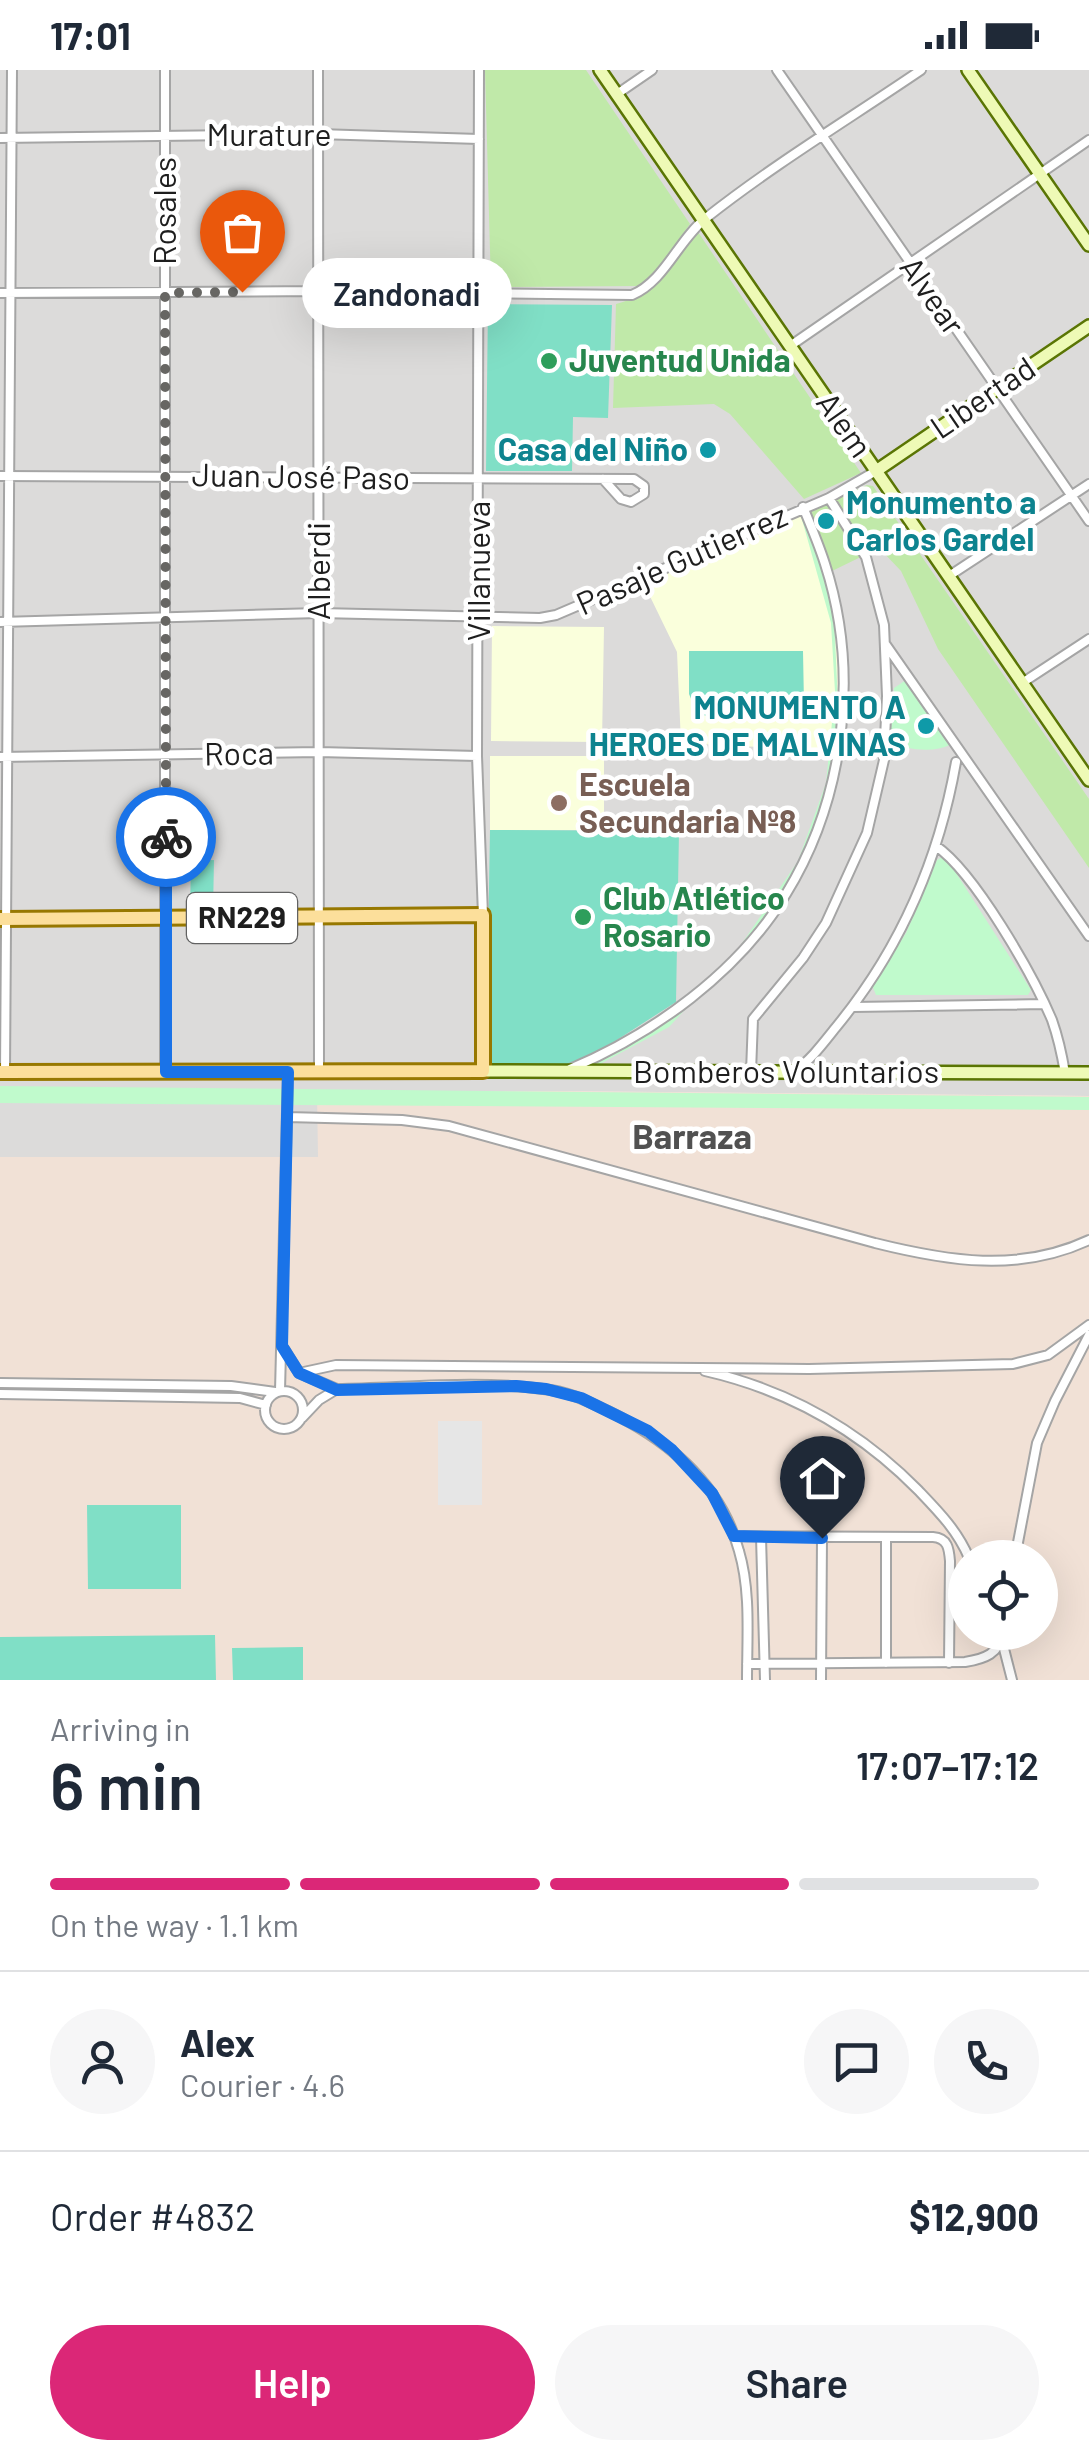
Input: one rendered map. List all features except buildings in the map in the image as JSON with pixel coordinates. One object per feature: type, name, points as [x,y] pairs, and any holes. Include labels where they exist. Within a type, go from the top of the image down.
[{"type":"main road","name":"Alem","points":[[600,70],[1089,780]]},
{"type":"main road","points":[[968,70],[1089,245]]},
{"type":"main road","name":"Libertad","points":[[876,471],[1089,326]]},
{"type":"main road","name":"RN229","points":[[3,919],[484,915]]},
{"type":"main road","name":"Villanueva","points":[[483,1071],[484,915]]},
{"type":"main road","points":[[3,1072],[483,1071]]},
{"type":"main road","name":"Bomberos Voluntarios","points":[[483,1071],[1089,1073]]},
{"type":"street","points":[[3,1072],[4,476],[5,384],[12,294],[12,70]]},
{"type":"street","name":"Rosales","points":[[165,70],[166,1072]]},
{"type":"street","name":"Alberdi","points":[[318,70],[319,1071]]},
{"type":"street","name":"Villanueva","points":[[479,70],[477,756],[484,915]]},
{"type":"street","points":[[617,94],[652,70]]},
{"type":"street","name":"Alvear","points":[[777,70],[1089,522]]},
{"type":"street","points":[[0,294],[318,291],[632,295],[643,290],[703,220],[920,70]]},
{"type":"street","name":"Murature","points":[[0,138],[318,134],[479,139]]},
{"type":"street","points":[[790,346],[1089,140]]},
{"type":"street","name":"Pasaje Gutierrez","points":[[4,622],[318,614],[480,619],[556,615],[829,498],[876,471]]},
{"type":"street","name":"Juan José Paso","points":[[4,476],[603,479],[640,482],[644,494],[630,502],[621,499],[603,479]]},
{"type":"street","points":[[948,576],[1089,484]]},
{"type":"street","points":[[750,1072],[753,1019],[803,958],[826,922],[867,834],[884,760],[886,645],[879,602],[866,558],[829,498]]},
{"type":"street","points":[[556,1071],[569,1070],[626,1043],[670,1014],[712,978],[744,948],[785,896],[814,838],[838,759],[843,674],[826,566],[803,508]]},
{"type":"street","points":[[1022,683],[1089,639]]},
{"type":"street","points":[[886,645],[1089,936]]},
{"type":"street","name":"Roca","points":[[4,757],[318,752],[477,756]]},
{"type":"street","points":[[794,1072],[806,1064],[853,1007],[903,928],[936,846],[956,762]]},
{"type":"street","points":[[936,846],[950,856],[969,880],[1044,1004],[1065,1073]]},
{"type":"street","points":[[853,1007],[1044,1004]]},
{"type":"street","points":[[266,1405],[278,1392],[282,1346],[288,1072]]},
{"type":"street","points":[[287,1117],[402,1120],[465,1129],[940,1258],[1017,1260],[1044,1256],[1089,1240]]},
{"type":"street","points":[[299,1373],[336,1365],[1013,1364],[1048,1355],[1089,1325]]},
{"type":"street","points":[[1018,1540],[1037,1443],[1054,1400],[1089,1335]]},
{"type":"street","points":[[282,1346],[299,1373],[337,1390],[516,1386],[546,1389],[581,1398],[648,1431],[672,1450],[712,1493],[734,1536],[744,1580],[747,1680]]},
{"type":"street","points":[[686,1367],[778,1394],[844,1428],[900,1472],[960,1540]]},
{"type":"street","points":[[0,1383],[231,1386],[298,1396],[303,1406],[302,1418]]},
{"type":"street","points":[[266,1405],[268,1420],[278,1428],[290,1428],[319,1400],[337,1390]]},
{"type":"street","points":[[0,1394],[240,1398],[266,1405]]},
{"type":"street","points":[[734,1536],[944,1540],[950,1552],[949,1663]]},
{"type":"street","points":[[761,1536],[765,1680]]},
{"type":"street","points":[[821,1680],[822,1538]]},
{"type":"street","points":[[886,1538],[886,1664]]},
{"type":"street","points":[[747,1664],[949,1663],[989,1656],[992,1650]]},
{"type":"street","points":[[1005,1650],[1012,1680]]},
{"type":"shaded area","points":[[0,70],[1089,70],[1089,1096],[318,1093],[318,1157],[0,1157]]},
{"type":"shaded area","points":[[801,516],[823,572],[835,619],[839,673],[836,751],[681,743],[677,652],[643,582]]},
{"type":"shaded area","points":[[492,626],[604,627],[602,742],[491,741]]},
{"type":"shaded area","points":[[490,756],[604,756],[604,830],[490,830]]},
{"type":"shaded area","points":[[317,1093],[1089,1096],[1089,1680],[0,1680],[0,1157],[318,1157]]},
{"type":"shaded area","points":[[438,1421],[482,1421],[482,1505],[438,1505]]},
{"type":"green space","points":[[485,70],[586,70],[690,224],[655,273],[638,286],[491,287]]},
{"type":"green space","points":[[698,232],[861,473],[804,499],[730,414],[714,404],[613,408],[616,304],[654,285]]},
{"type":"green space","name":"Juventud Unida","points":[[488,304],[612,305],[608,418],[573,417],[572,471],[486,471]]},
{"type":"green space","points":[[867,485],[873,486],[1089,799],[1089,868],[938,649],[901,571],[882,551],[832,571],[810,512]]},
{"type":"green space","points":[[810,512],[832,571],[838,704],[830,786],[800,865],[743,947],[669,1027],[570,1080],[564,1071],[650,1023],[730,961],[798,861],[826,783],[835,692],[831,623],[801,516]]},
{"type":"green space","points":[[689,651],[803,651],[804,704],[800,713],[712,718],[697,713],[689,694]]},
{"type":"green space","points":[[906,680],[950,745],[920,750],[890,742],[894,688]]},
{"type":"green space","name":"Club Atlético Rosario","points":[[490,830],[679,831],[676,1002],[606,1047],[568,1065],[486,1067]]},
{"type":"green space","points":[[942,857],[949,862],[1031,990],[1028,995],[876,995],[872,985],[906,933],[937,860]]},
{"type":"green space","points":[[214,860],[213,911],[190,911],[191,861]]},
{"type":"green space","points":[[0,1086],[1089,1097],[1089,1110],[0,1103]]},
{"type":"green space","points":[[87,1505],[181,1505],[181,1589],[88,1589]]},
{"type":"green space","points":[[215,1635],[216,1680],[0,1680],[0,1637]]},
{"type":"green space","points":[[303,1647],[303,1680],[233,1680],[232,1648]]},
{"type":"way so far","points":[[166,837],[165,293],[242,292]]},
{"type":"place","name":"Zandonadi","points":[[242,292]]},
{"type":"place","name":"Juventud Unida","points":[[549,361]]},
{"type":"place","name":"Casa del Niño","points":[[708,450]]},
{"type":"place","name":"Monumento a Carlos Gardel","points":[[826,521]]},
{"type":"place","name":"MONUMENTO A HEROES DE MALVINAS","points":[[926,726]]},
{"type":"place","name":"Escuela Secundaria Nº8","points":[[559,803]]},
{"type":"place","name":"Club Atlético Rosario","points":[[583,917]]},
{"type":"district","name":"Barraza","points":[[692,1137]]},
{"type":"route","points":[[166,837],[166,1072],[288,1072],[282,1346],[299,1373],[337,1390],[516,1386],[566,1393],[648,1431],[672,1450],[712,1493],[734,1536],[822,1538]]}]
